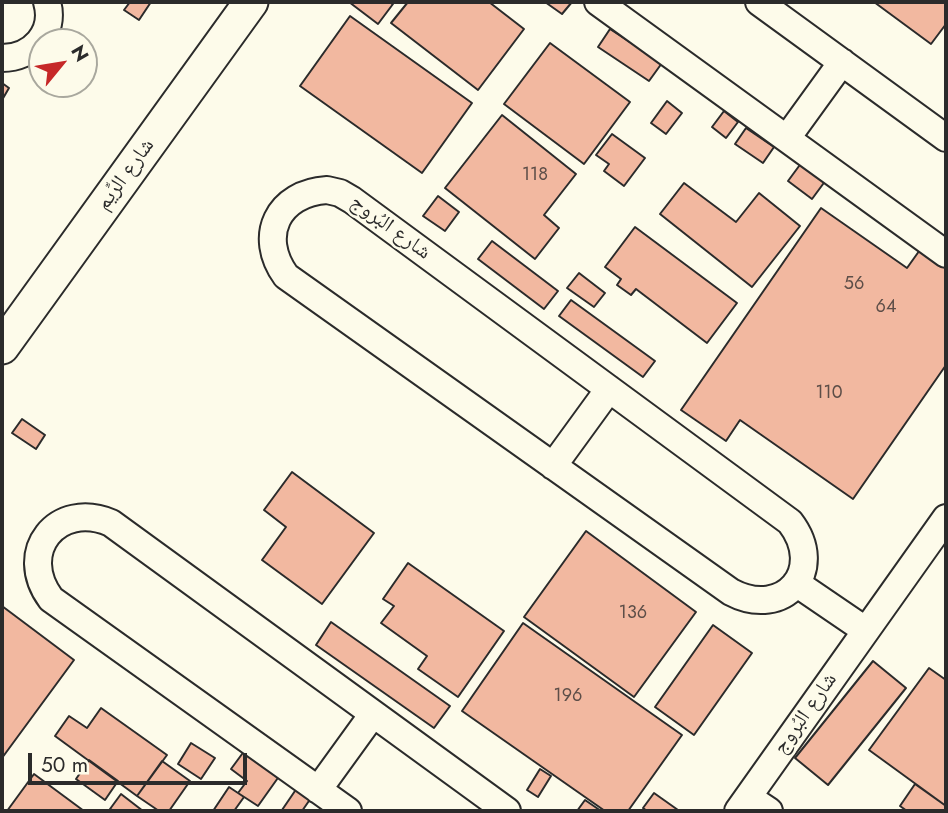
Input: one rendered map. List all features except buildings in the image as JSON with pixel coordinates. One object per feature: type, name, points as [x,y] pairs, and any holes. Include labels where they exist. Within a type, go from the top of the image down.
[{"type":"street","points":[[2,58],[17,57],[38,44],[49,21],[47,2]]},
{"type":"street","name":"شارع الرِّيم","points":[[2,347],[251,2]]},
{"type":"street","points":[[598,2],[946,254]]},
{"type":"street","points":[[759,2],[946,138]]},
{"type":"street","points":[[787,138],[842,62]]},
{"type":"street","name":"شارع البُروج","points":[[327,190],[352,200],[790,522],[799,533],[804,546],[802,574],[783,595],[772,600],[758,602],[745,599],[553,466],[286,276],[273,252],[272,239],[280,213],[301,195],[313,191],[327,190]]},
{"type":"street","points":[[553,466],[609,389]]},
{"type":"street","points":[[348,811],[51,599],[38,577],[38,551],[44,540],[62,522],[74,517],[86,516],[111,523],[507,811]]},
{"type":"street","name":"شارع البُروج","points":[[751,807],[864,630],[946,518]]},
{"type":"street","points":[[796,583],[864,630]]},
{"type":"street","points":[[317,790],[373,714]]}]
